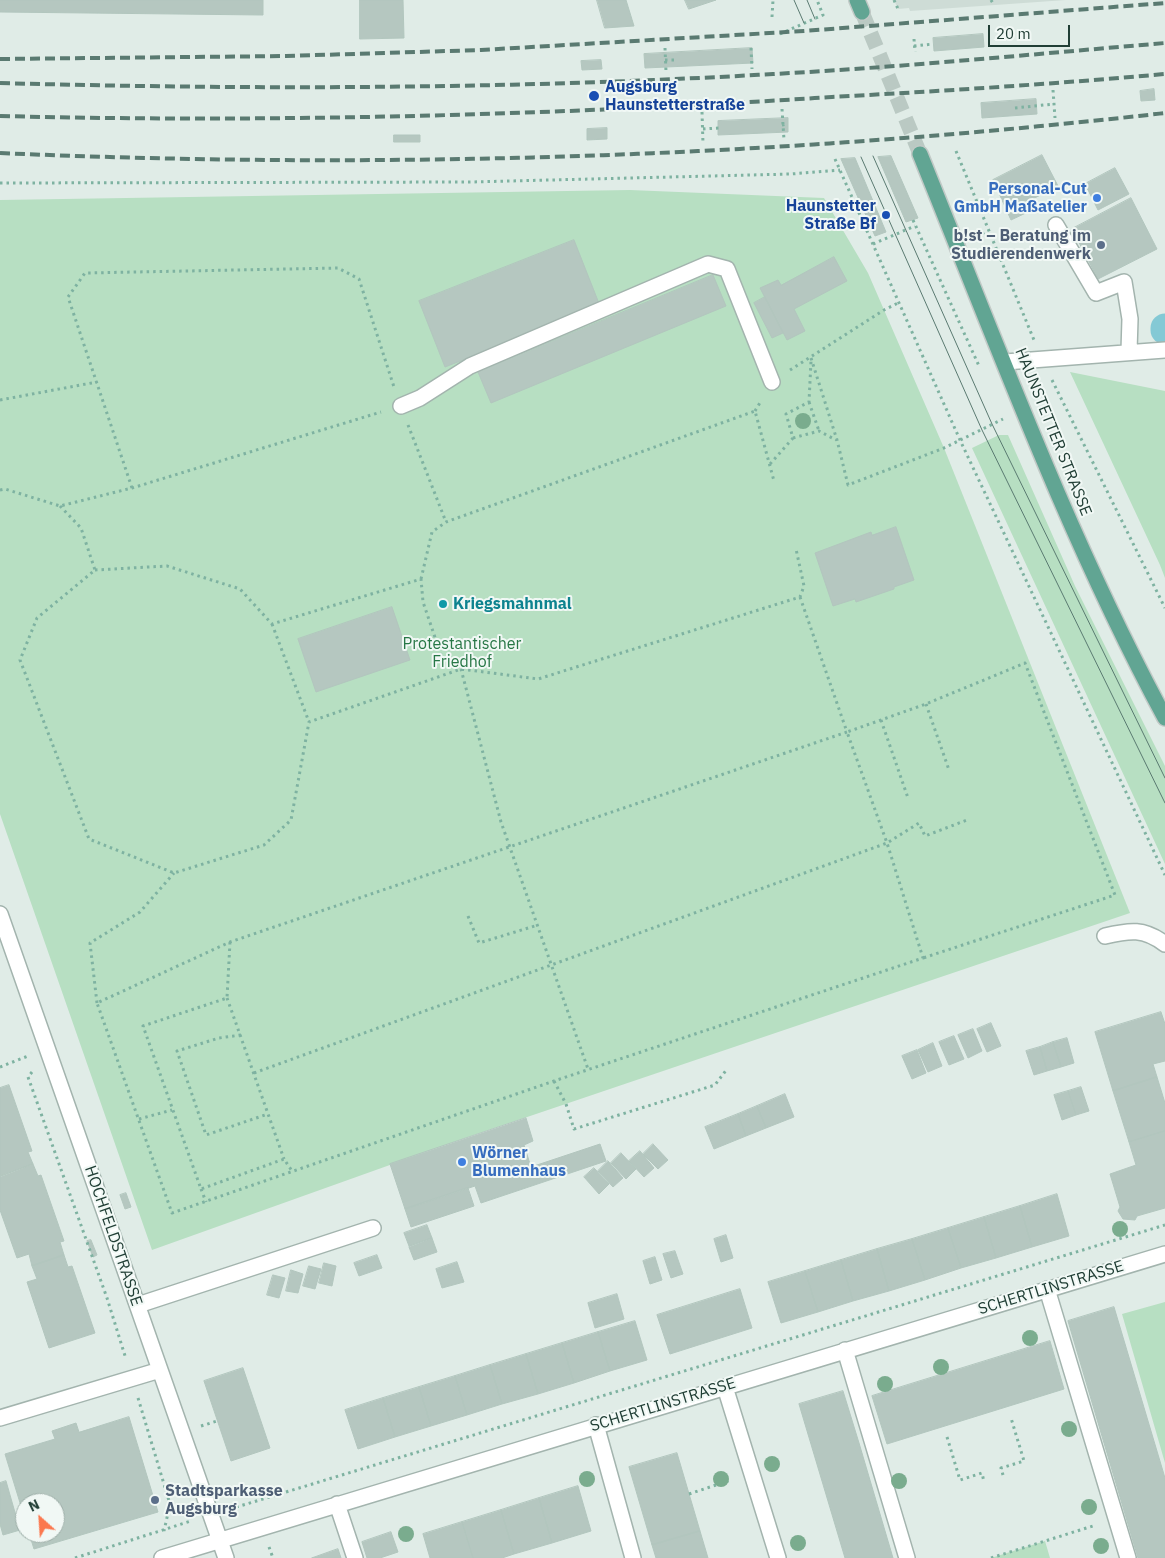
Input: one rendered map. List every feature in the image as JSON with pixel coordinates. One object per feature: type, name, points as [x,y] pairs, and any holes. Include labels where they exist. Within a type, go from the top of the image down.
[{"type":"main road","name":"HAUNSTETTER STRASSE","points":[[920,154],[1047,470],[1126,642],[1165,718]]},
{"type":"street","points":[[1056,224],[1096,293],[1124,282],[1130,319],[1129,351]]},
{"type":"street","points":[[401,406],[420,398],[470,366],[708,264],[727,269],[772,382]]},
{"type":"street","points":[[1005,362],[1129,351],[1165,350]]},
{"type":"street","name":"HOCHFELDSTRASSE","points":[[0,914],[226,1558]]},
{"type":"street","points":[[1106,936],[1126,931],[1143,932],[1165,944]]},
{"type":"street","points":[[138,1305],[373,1228]]},
{"type":"street","name":"SCHERTLINSTRASSE","points":[[162,1558],[1165,1254]]},
{"type":"street","points":[[1047,1289],[1128,1558]]},
{"type":"street","points":[[845,1350],[906,1558]]},
{"type":"street","points":[[0,1418],[160,1370]]},
{"type":"street","points":[[725,1387],[778,1558]]},
{"type":"street","points":[[596,1425],[633,1558]]},
{"type":"street","points":[[337,1504],[356,1558]]},
{"type":"path","points":[[772,17],[773,0]]},
{"type":"path","points":[[780,34],[823,15],[817,0]]},
{"type":"path","points":[[894,0],[898,9]]},
{"type":"path","points":[[992,0],[994,4]]},
{"type":"path","points":[[914,39],[915,52]]},
{"type":"path","points":[[914,46],[933,44]]},
{"type":"path","points":[[665,48],[666,72]]},
{"type":"path","points":[[751,48],[752,69]]},
{"type":"path","points":[[666,60],[678,60]]},
{"type":"path","points":[[1052,90],[1055,118]]},
{"type":"path","points":[[1015,108],[1054,104]]},
{"type":"path","points":[[782,109],[784,140]]},
{"type":"path","points":[[702,112],[704,144]]},
{"type":"path","points":[[782,125],[788,124]]},
{"type":"path","points":[[703,129],[719,128]]},
{"type":"path","points":[[835,159],[960,440],[1165,875]]},
{"type":"path","points":[[0,183],[470,182],[791,174],[840,170]]},
{"type":"path","points":[[913,220],[983,374]]},
{"type":"path","points":[[873,244],[915,226]]},
{"type":"path","points":[[881,234],[883,240]]},
{"type":"path","points":[[132,488],[68,297],[85,273],[338,268],[359,279],[401,406],[446,522]]},
{"type":"path","points":[[800,597],[538,679],[461,668],[442,655],[423,602],[421,579],[432,532],[446,522],[755,411],[772,382],[884,310],[898,303]]},
{"type":"path","points":[[811,358],[808,402],[818,431]]},
{"type":"path","points":[[811,358],[837,440],[848,486],[960,440],[1003,419],[999,410]]},
{"type":"path","points":[[0,400],[15,399],[96,382]]},
{"type":"path","points":[[793,438],[786,414],[808,402]]},
{"type":"path","points":[[60,506],[132,488],[401,406]]},
{"type":"path","points":[[755,411],[774,481]]},
{"type":"path","points":[[769,465],[793,438],[818,431],[837,440]]},
{"type":"path","points":[[0,490],[5,489],[60,506],[81,528],[95,570]]},
{"type":"path","points":[[796,549],[804,586],[800,597],[886,843],[923,958]]},
{"type":"path","points":[[97,1003],[230,942],[882,720],[1025,663],[1115,895],[588,1069],[172,1213],[97,1003],[90,943],[140,912],[174,873],[264,845],[291,820],[309,722],[272,624],[240,589],[167,566],[95,570],[37,618],[20,660],[89,839],[174,873]]},
{"type":"path","points":[[272,624],[421,579]]},
{"type":"path","points":[[309,722],[461,668]]},
{"type":"path","points":[[461,668],[510,847],[588,1069]]},
{"type":"path","points":[[926,704],[948,770]]},
{"type":"path","points":[[882,720],[908,798]]},
{"type":"path","points":[[254,1073],[886,843],[919,823],[925,836],[966,820]]},
{"type":"path","points":[[468,916],[479,942],[538,925]]},
{"type":"path","points":[[230,942],[227,998],[284,1159],[292,1171]]},
{"type":"path","points":[[206,1202],[142,1026],[227,998]]},
{"type":"path","points":[[240,1035],[219,1038],[177,1051],[206,1135],[268,1114]]},
{"type":"path","points":[[0,1067],[48,1049]]},
{"type":"path","points":[[48,1049],[28,1077],[107,1298],[170,1504],[164,1530]]},
{"type":"path","points":[[554,1081],[566,1104],[574,1129],[715,1085],[727,1069]]},
{"type":"path","points":[[139,1119],[172,1110]]},
{"type":"path","points":[[200,1189],[284,1159]]},
{"type":"path","points":[[75,1558],[1165,1225]]},
{"type":"path","points":[[1003,1475],[1001,1468],[1024,1461],[1011,1418]]},
{"type":"path","points":[[947,1437],[960,1480],[982,1473],[984,1482]]},
{"type":"path","points":[[689,1494],[752,1474]]},
{"type":"path","points":[[991,1558],[1116,1519]]},
{"type":"shaded area","points":[[894,0],[1066,0],[910,11],[909,8],[898,9]]},
{"type":"green space","name":"Protestantischer Friedhof","points":[[630,190],[824,198],[868,273],[944,448],[1130,913],[471,1136],[152,1250],[0,814],[0,200]]},
{"type":"green space","points":[[1070,372],[1165,391],[1165,578],[1160,565]]},
{"type":"green space","points":[[999,435],[1008,435],[1075,586],[1165,766],[1165,864],[972,448]]},
{"type":"green space","points":[[1165,1302],[1165,1463],[1122,1314]]},
{"type":"green space","points":[[1045,1541],[1050,1558],[991,1558]]},
{"type":"building","points":[[0,0],[263,0],[263,15],[0,12]]},
{"type":"building","points":[[360,0],[403,0],[404,38],[360,39]]},
{"type":"building","points":[[597,0],[626,0],[634,26],[605,28]]},
{"type":"building","points":[[685,0],[716,0],[689,9]]},
{"type":"building","points":[[983,34],[984,47],[934,51],[933,38]]},
{"type":"building","points":[[752,48],[753,63],[645,68],[644,54]]},
{"type":"building","points":[[601,60],[602,69],[582,70],[581,61]]},
{"type":"building","points":[[1154,89],[1155,100],[1141,101],[1140,91]]},
{"type":"building","points":[[1036,99],[1037,114],[982,118],[981,103]]},
{"type":"building","points":[[788,118],[788,132],[718,135],[718,121]]},
{"type":"building","points":[[607,128],[607,139],[587,140],[587,129]]},
{"type":"building","points":[[394,135],[420,135],[420,142],[394,142]]},
{"type":"building","points":[[1042,155],[1058,186],[1025,203],[1030,211],[1011,220],[993,180]]},
{"type":"building","points":[[891,156],[918,218],[906,222],[878,157]]},
{"type":"building","points":[[855,158],[886,232],[875,236],[841,159]]},
{"type":"building","points":[[1115,168],[1129,194],[1098,210],[1085,184]]},
{"type":"building","points":[[1131,198],[1157,249],[1098,279],[1072,229]]},
{"type":"building","points":[[574,240],[600,306],[445,367],[419,301]]},
{"type":"building","points":[[834,257],[847,281],[794,309],[805,331],[787,340],[760,288],[778,280],[781,285]]},
{"type":"building","points":[[713,275],[726,306],[491,403],[478,372]]},
{"type":"building","points":[[765,297],[783,333],[772,338],[754,303]]},
{"type":"building","points":[[896,527],[914,580],[856,602],[855,599],[833,606],[815,553],[871,532],[872,535]]},
{"type":"building","points":[[392,607],[410,660],[316,692],[298,639]]},
{"type":"building","points":[[1161,1012],[1165,1024],[1165,1061],[1153,1064],[1157,1077],[1113,1091],[1095,1032]]},
{"type":"building","points":[[991,1023],[1001,1046],[987,1052],[977,1029]]},
{"type":"building","points":[[973,1029],[982,1051],[968,1058],[958,1035]]},
{"type":"building","points":[[954,1036],[964,1059],[949,1065],[939,1042]]},
{"type":"building","points":[[1067,1038],[1074,1063],[1061,1067],[1053,1042]]},
{"type":"building","points":[[1053,1042],[1061,1067],[1047,1071],[1040,1047]]},
{"type":"building","points":[[933,1043],[942,1066],[928,1072],[918,1050]]},
{"type":"building","points":[[1040,1047],[1047,1071],[1034,1075],[1026,1051]]},
{"type":"building","points":[[917,1050],[926,1073],[912,1079],[902,1056]]},
{"type":"building","points":[[1157,1077],[1165,1103],[1165,1131],[1129,1142],[1113,1091]]},
{"type":"building","points":[[9,1085],[32,1151],[28,1152],[33,1164],[0,1176],[0,1088]]},
{"type":"building","points":[[1081,1087],[1089,1111],[1076,1115],[1068,1091]]},
{"type":"building","points":[[1068,1091],[1076,1115],[1062,1120],[1054,1095]]},
{"type":"building","points":[[785,1094],[794,1117],[766,1128],[757,1106]]},
{"type":"building","points":[[757,1106],[766,1128],[746,1136],[738,1114]]},
{"type":"building","points":[[738,1114],[746,1136],[714,1149],[705,1127]]},
{"type":"building","name":"Wörner Blumenhaus","points":[[526,1118],[533,1141],[524,1145],[531,1167],[600,1144],[606,1161],[481,1203],[475,1186],[405,1209],[390,1164]]},
{"type":"building","points":[[1165,1131],[1165,1208],[1137,1216],[1135,1220],[1123,1219],[1118,1211],[1120,1207],[1110,1174],[1136,1165],[1129,1142]]},
{"type":"building","points":[[653,1144],[668,1160],[658,1169],[643,1154]]},
{"type":"building","points":[[640,1151],[654,1168],[644,1177],[629,1161]]},
{"type":"building","points":[[621,1153],[636,1169],[626,1179],[611,1163]]},
{"type":"building","points":[[608,1161],[623,1178],[613,1187],[598,1171]]},
{"type":"building","points":[[33,1164],[38,1176],[41,1175],[64,1241],[60,1242],[64,1255],[32,1266],[29,1254],[17,1258],[0,1210],[0,1177]]},
{"type":"building","points":[[594,1168],[609,1184],[599,1194],[584,1177]]},
{"type":"building","points":[[468,1188],[474,1206],[411,1227],[405,1209]]},
{"type":"building","points":[[126,1193],[131,1207],[125,1209],[120,1195]]},
{"type":"building","points":[[1057,1194],[1069,1236],[1032,1247],[1020,1206]]},
{"type":"building","points":[[1020,1206],[1032,1247],[996,1258],[984,1217]]},
{"type":"building","points":[[984,1217],[996,1258],[961,1268],[948,1228]]},
{"type":"building","points":[[427,1225],[432,1238],[409,1246],[404,1233]]},
{"type":"building","points":[[948,1228],[961,1268],[925,1280],[912,1239]]},
{"type":"building","points":[[726,1235],[733,1258],[721,1262],[714,1239]]},
{"type":"building","points":[[432,1238],[437,1252],[414,1260],[409,1247]]},
{"type":"building","points":[[912,1239],[925,1280],[889,1291],[877,1249]]},
{"type":"building","points":[[91,1240],[97,1255],[93,1257],[87,1241]]},
{"type":"building","points":[[877,1249],[889,1291],[853,1301],[841,1260]]},
{"type":"building","points":[[675,1251],[683,1274],[671,1278],[663,1254]]},
{"type":"building","points":[[64,1255],[68,1267],[72,1266],[95,1333],[49,1348],[27,1282],[37,1279],[32,1266]]},
{"type":"building","points":[[377,1255],[382,1268],[359,1276],[354,1263]]},
{"type":"building","points":[[655,1257],[662,1280],[650,1284],[643,1261]]},
{"type":"building","points":[[841,1260],[853,1301],[818,1312],[805,1271]]},
{"type":"building","points":[[457,1262],[464,1282],[442,1288],[436,1269]]},
{"type":"building","points":[[324,1263],[336,1266],[332,1286],[319,1283]]},
{"type":"building","points":[[309,1266],[321,1269],[315,1289],[303,1286]]},
{"type":"building","points":[[291,1270],[303,1274],[298,1293],[286,1291]]},
{"type":"building","points":[[805,1271],[818,1312],[781,1323],[768,1282]]},
{"type":"building","points":[[273,1275],[285,1278],[279,1298],[267,1295]]},
{"type":"building","points":[[740,1289],[752,1328],[670,1354],[657,1315]]},
{"type":"building","points":[[617,1294],[624,1319],[595,1328],[588,1303]]},
{"type":"building","points":[[1114,1307],[1165,1478],[1165,1558],[1138,1558],[1068,1321]]},
{"type":"building","points":[[635,1321],[647,1360],[610,1371],[598,1332]]},
{"type":"building","points":[[598,1332],[610,1371],[574,1383],[562,1343]]},
{"type":"building","points":[[1050,1341],[1064,1389],[887,1444],[872,1396]]},
{"type":"building","points":[[562,1343],[574,1383],[538,1394],[526,1354]]},
{"type":"building","points":[[526,1354],[538,1394],[502,1404],[490,1365]]},
{"type":"building","points":[[490,1365],[502,1404],[467,1415],[455,1376]]},
{"type":"building","points":[[243,1368],[270,1448],[231,1461],[204,1381]]},
{"type":"building","points":[[455,1376],[467,1415],[431,1426],[419,1387]]},
{"type":"building","points":[[419,1387],[431,1426],[395,1437],[383,1398]]},
{"type":"building","points":[[843,1391],[893,1558],[845,1558],[799,1404]]},
{"type":"building","points":[[383,1398],[395,1437],[358,1449],[345,1410]]},
{"type":"building","points":[[129,1417],[158,1512],[65,1540],[65,1493],[17,1493],[5,1454],[55,1439],[52,1431],[76,1423],[79,1432]]},
{"type":"building","points":[[677,1453],[700,1531],[652,1545],[629,1467]]},
{"type":"building","points":[[6,1481],[15,1512],[15,1531],[3,1535],[0,1524],[0,1483]]},
{"type":"building","points":[[578,1486],[591,1531],[552,1543],[539,1498]]},
{"type":"building","points":[[539,1498],[552,1543],[514,1554],[501,1510]]},
{"type":"building","points":[[501,1510],[514,1554],[502,1558],[473,1558],[462,1522]]},
{"type":"building","points":[[462,1522],[473,1558],[430,1558],[423,1534]]},
{"type":"building","points":[[700,1531],[708,1558],[656,1558],[652,1545]]},
{"type":"building","points":[[391,1532],[398,1552],[380,1558],[367,1558],[362,1542]]},
{"type":"building","points":[[32,1543],[54,1543],[34,1549]]},
{"type":"building","points":[[338,1549],[341,1558],[312,1558]]},
{"type":"tunnel","points":[[862,12],[920,154]]},
{"type":"tram line","points":[[794,0],[804,23]]},
{"type":"tram line","points":[[807,0],[815,19]]},
{"type":"tram line","points":[[873,156],[992,424],[1165,778]]},
{"type":"tram line","points":[[861,157],[982,430],[1165,803]]},
{"type":"railway","points":[[0,59],[286,56],[481,50],[804,31],[1165,3]]},
{"type":"railway","points":[[0,83],[193,87],[387,87],[580,83],[822,71],[1165,43]]},
{"type":"railway","points":[[0,116],[208,119],[520,113],[624,109],[915,92],[1165,74]]},
{"type":"railway","points":[[0,153],[291,160],[583,156],[875,140],[1165,113]]},
{"type":"place","name":"Augsburg Haunstetterstraße","points":[[594,96]]},
{"type":"place","name":"Personal-Cut GmbH Maßatelier","points":[[1097,198]]},
{"type":"place","name":"Haunstetter Straße Bf","points":[[886,215]]},
{"type":"place","name":"b!st – Beratung im Studierendenwerk","points":[[1101,245]]},
{"type":"place","name":"Kriegsmahnmal","points":[[443,604]]},
{"type":"place","name":"Wörner Blumenhaus","points":[[462,1162]]},
{"type":"place","name":"Stadtsparkasse Augsburg","points":[[155,1500]]}]
